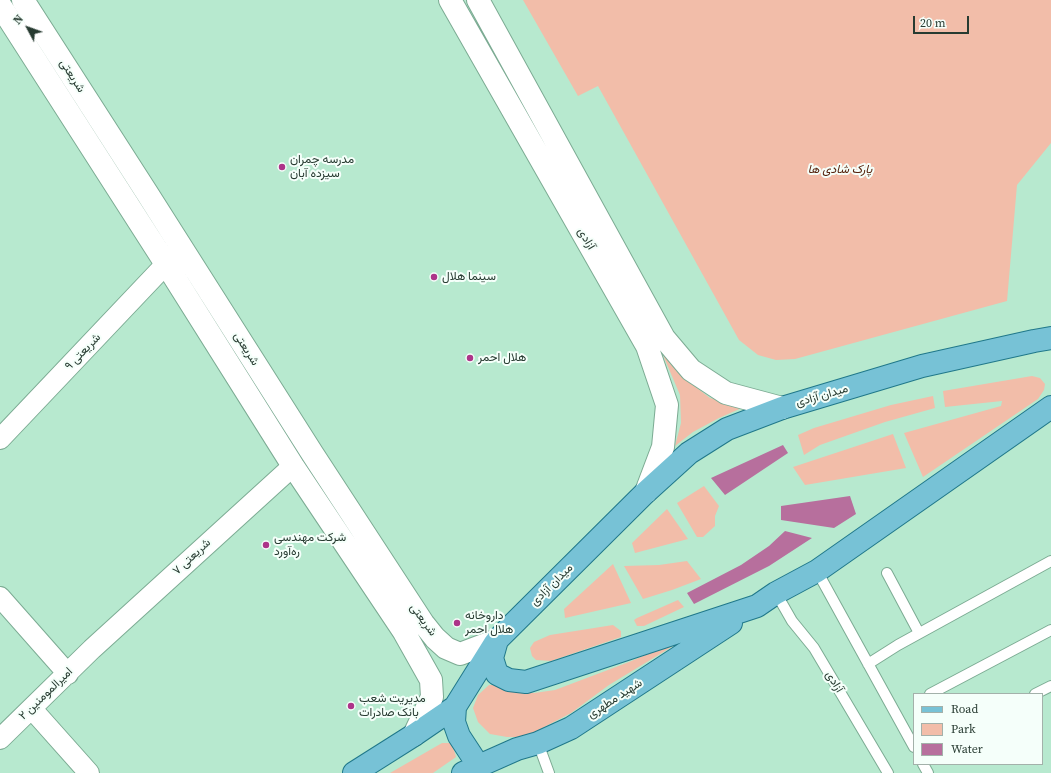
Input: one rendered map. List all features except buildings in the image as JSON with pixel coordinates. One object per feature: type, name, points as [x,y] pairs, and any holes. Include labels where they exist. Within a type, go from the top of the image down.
[{"type":"main road","name":"میدان آزادی","points":[[496,640],[646,492],[689,453],[727,430],[782,408],[922,366],[1045,343]]},
{"type":"main road","points":[[496,640],[492,658],[498,674],[509,680],[526,682],[757,606],[776,593],[817,571],[1050,408]]},
{"type":"main road","name":"شهید مطهری","points":[[475,770],[517,749],[538,743],[570,728],[757,606]]},
{"type":"main road","points":[[354,773],[455,707],[496,640]]},
{"type":"main road","points":[[455,707],[454,722],[475,770]]},
{"type":"street","name":"شریعتی","points":[[23,0],[147,192],[312,453],[423,623],[435,638],[446,648],[460,654],[496,640]]},
{"type":"street","name":"آزادی","points":[[450,0],[647,346],[668,405],[663,447],[646,492]]},
{"type":"street","name":"آزادی","points":[[478,0],[664,338],[691,370],[726,393],[782,408]]},
{"type":"street","points":[[0,6],[166,264],[293,466],[404,632],[432,680],[432,697],[414,735]]},
{"type":"street","name":"شریعتی ۹","points":[[0,439],[166,264]]},
{"type":"street","points":[[293,466],[312,453]]},
{"type":"street","name":"شریعتی ۷","points":[[92,649],[293,466]]},
{"type":"street","points":[[0,597],[68,674]]},
{"type":"street","name":"امیرالمومنین ۲","points":[[0,739],[92,649]]},
{"type":"street","points":[[32,709],[89,773]]},
{"type":"lane","points":[[868,664],[919,633],[1051,561]]},
{"type":"lane","points":[[817,571],[913,745]]},
{"type":"lane","points":[[887,573],[919,633]]},
{"type":"lane","name":"آزادی","points":[[776,593],[792,621],[814,648],[888,773]]},
{"type":"lane","points":[[932,693],[1051,630]]},
{"type":"lane","points":[[1037,693],[1051,686]]},
{"type":"lane","points":[[538,743],[549,773]]},
{"type":"green space","name":"پارک شادی ها","points":[[523,0],[1051,0],[1051,143],[1017,185],[1007,301],[795,359],[776,360],[758,355],[739,340],[598,86],[578,96]]},
{"type":"green space","points":[[663,355],[684,378],[710,398],[744,407],[693,432],[675,446],[681,423],[680,395]]},
{"type":"green space","points":[[1032,376],[1040,378],[1045,384],[1044,390],[1038,399],[923,477],[904,433],[1001,406],[1002,401],[945,407],[943,391]]},
{"type":"green space","points":[[933,396],[935,408],[885,422],[820,445],[804,455],[798,435],[814,428],[891,405]]},
{"type":"green space","points":[[893,434],[906,468],[805,485],[793,467]]},
{"type":"green space","points":[[704,486],[719,506],[715,516],[715,526],[703,537],[697,537],[677,503]]},
{"type":"green space","points":[[667,509],[688,539],[635,553],[632,543]]},
{"type":"green space","points":[[687,561],[701,579],[643,599],[624,566],[659,565]]},
{"type":"green space","points":[[613,564],[631,603],[565,618],[564,609]]},
{"type":"green space","points":[[678,600],[684,607],[644,626],[637,626],[634,620],[637,618]]},
{"type":"green space","points":[[613,625],[621,631],[621,637],[551,661],[536,660],[532,656],[530,648],[534,642],[550,635]]},
{"type":"green space","points":[[688,637],[609,685],[571,713],[525,737],[507,737],[490,734],[478,722],[473,708],[478,695],[489,685],[501,685],[518,691],[534,693],[555,690],[629,662]]},
{"type":"green space","points":[[442,743],[450,743],[456,757],[433,773],[390,773]]},
{"type":"water","points":[[783,445],[788,453],[725,495],[711,478]]},
{"type":"water","points":[[850,496],[856,514],[834,528],[781,520],[781,506]]},
{"type":"water","points":[[785,531],[812,538],[769,566],[694,604],[687,593],[741,565],[769,546]]},
{"type":"place","name":"مدرسه چمران سیزده آبان","points":[[282,167]]},
{"type":"place","name":"سینما هلال","points":[[434,277]]},
{"type":"place","name":"هلال احمر","points":[[470,358]]},
{"type":"place","name":"شرکت مهندسی ره‌آورد","points":[[266,545]]},
{"type":"place","name":"داروخانه هلال احمر","points":[[457,623]]},
{"type":"place","name":"مدیریت شعب بانک صادرات","points":[[351,706]]}]
